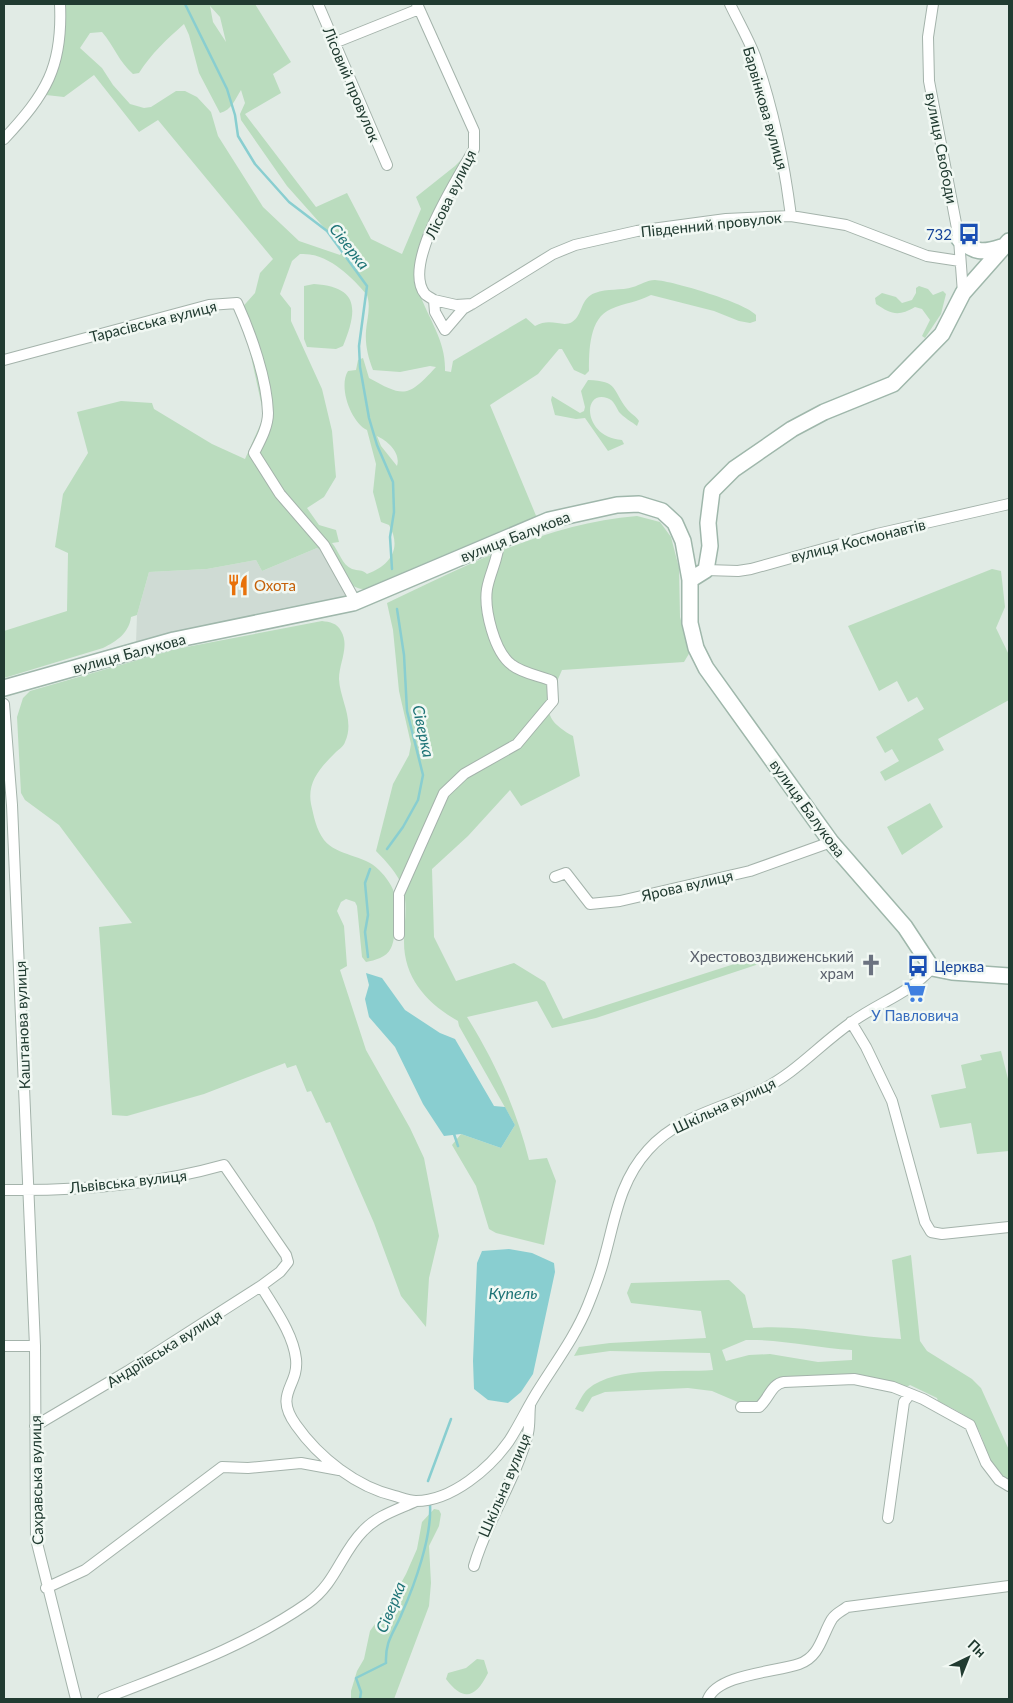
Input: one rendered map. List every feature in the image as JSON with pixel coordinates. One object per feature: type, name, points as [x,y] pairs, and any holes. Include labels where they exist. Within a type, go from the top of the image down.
[{"type":"main road","points":[[959,239],[969,249],[978,252],[1005,244]]},
{"type":"main road","points":[[690,580],[706,570],[710,546],[708,523],[712,491],[734,469],[792,429],[824,412],[893,384],[920,359],[942,334],[963,293],[1005,244]]},
{"type":"main road","name":"вулиця Балукова","points":[[4,688],[174,640],[353,603],[549,520],[617,504],[639,504],[662,510],[675,523],[683,541],[690,580],[690,623],[696,648],[706,668],[831,842],[905,927],[932,968]]},
{"type":"main road","points":[[932,968],[952,972],[1009,976]]},
{"type":"street","points":[[4,139],[43,93],[55,66],[60,4]]},
{"type":"street","name":"Лісовий провулок","points":[[318,4],[386,165]]},
{"type":"street","name":"Барвінкова вулиця","points":[[730,4],[754,54],[784,164],[791,216]]},
{"type":"street","name":"вулиця Свободи","points":[[932,4],[928,36],[929,81],[959,239],[963,293]]},
{"type":"street","points":[[334,43],[418,6]]},
{"type":"street","name":"Лісова вулиця","points":[[418,6],[474,131],[475,140],[474,149],[432,226],[422,255],[419,281],[425,294],[434,300]]},
{"type":"street","name":"Південний провулок","points":[[434,300],[435,312],[445,330],[463,309],[554,254],[575,245],[637,231],[726,219],[791,216],[846,225],[927,256],[960,261]]},
{"type":"street","points":[[434,300],[456,305],[472,304]]},
{"type":"street","name":"Тарасівська вулиця","points":[[4,360],[209,305],[237,303],[249,330],[262,378],[268,414],[265,428],[254,453],[280,494],[324,545],[353,597],[353,603]]},
{"type":"street","name":"вулиця Космонавтів","points":[[706,570],[738,571],[751,569],[877,534],[1009,504]]},
{"type":"street","points":[[399,935],[399,894],[444,792],[464,774],[517,744],[553,701],[552,680],[511,665],[499,649],[488,619],[487,590],[499,551],[499,540]]},
{"type":"street","name":"Каштанова вулиця","points":[[4,704],[13,815],[35,1346]]},
{"type":"street","name":"Ярова вулиця","points":[[555,877],[566,873],[586,902],[597,904],[750,870],[831,842]]},
{"type":"street","name":"Шкільна вулиця","points":[[261,1286],[282,1321],[296,1359],[286,1397],[287,1409],[311,1443],[340,1470],[382,1493],[416,1501],[450,1491],[485,1468],[510,1440],[530,1403],[571,1339],[587,1308],[604,1260],[622,1191],[633,1170],[648,1150],[668,1131],[686,1119],[762,1089],[786,1075],[851,1022],[916,984],[932,968]]},
{"type":"street","points":[[851,1022],[866,1047],[892,1101],[925,1222],[931,1232],[942,1234],[1009,1227]]},
{"type":"street","name":"Львівська вулиця","points":[[4,1190],[117,1185],[188,1175],[224,1165],[286,1255],[288,1262]]},
{"type":"street","name":"Андріївська вулиця","points":[[35,1426],[128,1371],[261,1286],[280,1272],[288,1262]]},
{"type":"street","points":[[4,1346],[35,1346]]},
{"type":"street","name":"Сахравська вулиця","points":[[35,1346],[36,1539],[46,1588],[76,1699]]},
{"type":"street","points":[[741,1407],[759,1407],[769,1397],[775,1386],[784,1382],[854,1379],[893,1388],[923,1398],[970,1425],[986,1464],[999,1480],[1009,1486]]},
{"type":"street","points":[[888,1518],[904,1402],[910,1394]]},
{"type":"street","name":"Шкільна вулиця","points":[[474,1566],[481,1542],[503,1496],[528,1433],[530,1403]]},
{"type":"street","points":[[46,1588],[86,1570],[222,1467],[248,1468],[301,1463],[340,1470]]},
{"type":"street","points":[[103,1699],[222,1652],[310,1602],[331,1582],[363,1531],[383,1515],[416,1501]]},
{"type":"street","points":[[708,1699],[716,1688],[751,1674],[800,1664],[812,1658],[824,1639],[832,1619],[848,1607],[1009,1586]]},
{"type":"shaded area","points":[[317,548],[322,551],[349,598],[136,643],[137,615],[149,572],[207,569],[256,560],[262,571]]},
{"type":"green space","points":[[65,4],[255,4],[291,62],[273,74],[281,93],[245,114],[316,207],[347,193],[371,239],[402,254],[421,209],[416,197],[455,166],[472,149],[441,198],[423,237],[417,256],[416,275],[419,292],[440,340],[445,360],[445,371],[451,372],[453,361],[526,318],[535,326],[546,322],[568,324],[576,319],[590,295],[628,288],[652,280],[677,284],[724,299],[750,310],[756,315],[756,321],[750,323],[739,321],[714,311],[651,295],[611,309],[598,320],[594,327],[590,345],[589,371],[585,375],[574,370],[562,349],[559,349],[538,374],[490,405],[537,518],[515,525],[364,589],[358,588],[346,581],[322,551],[317,548],[262,571],[256,560],[207,569],[149,572],[137,615],[131,617],[128,628],[117,639],[103,648],[4,678],[4,631],[67,611],[68,553],[55,547],[63,494],[88,453],[77,412],[121,401],[152,403],[154,409],[212,444],[245,459],[264,416],[247,338],[238,312],[255,293],[260,273],[273,259],[158,120],[139,132],[94,75],[64,97],[46,95],[59,67]],"holes":[[[210,6],[220,17],[226,42],[213,22]],[[184,24],[189,35],[199,73],[220,113],[230,107],[241,90],[245,103],[240,114],[241,120],[287,186],[344,250],[340,255],[299,241],[263,207],[218,136],[211,112],[197,97],[185,91],[176,91],[151,107],[144,108],[130,104],[113,85],[102,68],[80,48],[90,33],[102,32],[120,59],[133,74],[139,73],[165,41]],[[300,254],[310,254],[329,261],[354,281],[367,295],[369,308],[366,341],[368,356],[373,370],[400,372],[430,366],[436,367],[419,384],[406,391],[391,389],[369,378],[363,358],[358,360],[356,370],[348,371],[345,378],[345,395],[348,404],[356,420],[367,430],[376,464],[373,492],[381,522],[389,525],[394,541],[392,555],[388,561],[367,574],[352,569],[346,564],[332,543],[339,542],[336,530],[319,525],[307,508],[324,497],[336,477],[332,431],[322,389],[291,321],[291,308],[280,294],[292,261]],[[377,436],[393,448],[398,461],[397,466],[381,446]]]},
{"type":"green space","points":[[314,284],[340,290],[347,295],[351,302],[352,311],[348,333],[343,346],[336,349],[307,347],[304,339],[304,286]]},
{"type":"green space","points":[[919,286],[928,289],[933,295],[943,291],[946,294],[941,314],[925,338],[922,336],[930,320],[922,309],[915,307],[899,313],[890,312],[876,304],[875,298],[882,293],[896,297],[902,303],[912,300],[916,293],[916,288]]},
{"type":"green space","points":[[588,380],[605,382],[614,388],[627,409],[639,421],[637,426],[625,418],[611,400],[607,398],[599,397],[593,401],[590,407],[590,415],[594,424],[609,437],[622,440],[624,444],[608,451],[585,418],[576,419],[555,415],[551,400],[552,396],[580,413],[584,411],[585,407],[581,391]]},
{"type":"green space","points":[[637,516],[660,522],[671,537],[679,568],[680,617],[690,652],[684,662],[562,670],[550,699],[550,715],[561,729],[573,736],[580,776],[521,806],[510,790],[468,836],[432,869],[434,937],[456,981],[514,963],[545,982],[563,1019],[753,958],[759,964],[596,1018],[552,1028],[537,1001],[467,1017],[487,1051],[504,1086],[518,1122],[529,1160],[547,1158],[556,1181],[544,1245],[496,1233],[489,1229],[476,1186],[452,1145],[461,1134],[501,1148],[515,1125],[459,1026],[458,1021],[437,1007],[413,979],[405,955],[406,908],[403,888],[388,863],[376,851],[393,784],[409,755],[411,744],[399,691],[393,630],[387,603],[447,574],[540,537],[604,520]]},
{"type":"green space","points":[[992,569],[1001,571],[1005,607],[996,628],[1009,655],[1009,700],[938,739],[944,750],[885,781],[880,772],[899,761],[892,749],[885,753],[876,737],[924,709],[917,697],[908,702],[897,681],[879,691],[848,626]]},
{"type":"green space","points":[[322,621],[330,622],[339,628],[343,637],[344,649],[339,679],[348,718],[348,734],[342,746],[324,764],[316,776],[311,789],[311,804],[317,827],[324,840],[336,850],[373,865],[387,879],[395,896],[396,922],[393,944],[383,956],[366,962],[362,957],[357,906],[355,902],[346,899],[341,902],[337,911],[344,926],[347,966],[340,970],[366,1050],[410,1128],[424,1158],[439,1236],[429,1278],[426,1327],[401,1296],[374,1223],[330,1122],[326,1123],[311,1091],[307,1092],[296,1065],[287,1068],[285,1063],[204,1094],[127,1116],[112,1115],[99,927],[132,923],[59,825],[25,800],[21,793],[17,717],[23,698],[30,691],[176,649]]},
{"type":"green space","points":[[930,803],[943,827],[902,855],[887,827]]},
{"type":"green space","points":[[1001,1051],[1009,1083],[1009,1151],[977,1154],[971,1123],[940,1128],[931,1095],[966,1088],[961,1065],[982,1060],[980,1055]]},
{"type":"green space","points":[[911,1255],[920,1341],[927,1351],[972,1379],[981,1388],[1009,1450],[1009,1480],[1000,1474],[994,1466],[981,1435],[972,1421],[938,1401],[937,1398],[910,1385],[905,1388],[854,1376],[783,1379],[758,1404],[740,1403],[712,1391],[688,1388],[605,1392],[592,1397],[583,1412],[575,1409],[588,1389],[600,1381],[615,1376],[631,1373],[713,1370],[710,1353],[610,1351],[574,1356],[579,1347],[610,1343],[706,1338],[701,1311],[631,1303],[627,1293],[631,1283],[729,1280],[745,1295],[753,1328],[808,1329],[901,1339],[892,1260]],"holes":[[[746,1340],[852,1350],[852,1360],[818,1362],[770,1354],[749,1355],[726,1361],[722,1350]]]},
{"type":"green space","points":[[434,1509],[439,1510],[441,1514],[439,1526],[429,1546],[431,1583],[429,1606],[394,1699],[351,1699],[351,1691],[357,1671],[364,1659],[370,1631],[390,1603],[406,1574],[417,1549],[422,1522]]},
{"type":"green space","points":[[477,1659],[484,1660],[488,1673],[474,1692],[464,1694],[458,1692],[446,1679],[448,1673],[466,1668]]},
{"type":"water","points":[[366,973],[382,978],[405,1010],[440,1033],[455,1039],[494,1106],[505,1107],[515,1125],[501,1148],[461,1134],[444,1136],[423,1104],[395,1047],[369,1017],[365,999],[369,985]]},
{"type":"water","name":"Купель","points":[[509,1249],[532,1253],[554,1263],[555,1272],[533,1374],[521,1392],[508,1403],[488,1400],[474,1389],[473,1361],[477,1263],[482,1251]]},
{"type":"waterway","name":"Сіверка","points":[[185,4],[227,89],[235,115],[238,136],[255,164],[289,202],[327,231],[367,286],[359,346],[360,367],[369,418],[377,445],[393,482],[394,512],[390,537],[392,569]]},
{"type":"waterway","name":"Сіверка","points":[[387,849],[403,827],[418,800],[423,775],[407,711],[404,655],[397,609]]},
{"type":"waterway","name":"Сіверка","points":[[368,957],[365,932],[368,915],[365,883],[370,869]]},
{"type":"waterway","name":"Сіверка","points":[[454,1134],[458,1146]]},
{"type":"waterway","name":"Сіверка","points":[[428,1481],[451,1419]]},
{"type":"waterway","name":"Сіверка","points":[[360,1699],[361,1692],[356,1678],[386,1663],[389,1642],[422,1560],[428,1531],[430,1505]]},
{"type":"place","name":"732","points":[[969,234]]},
{"type":"place","name":"Охота","points":[[238,585]]},
{"type":"place","name":"Хрестовоздвиженський храм","points":[[871,965]]},
{"type":"place","name":"Церква","points":[[918,966]]},
{"type":"place","name":"У Павловича","points":[[915,992]]}]
